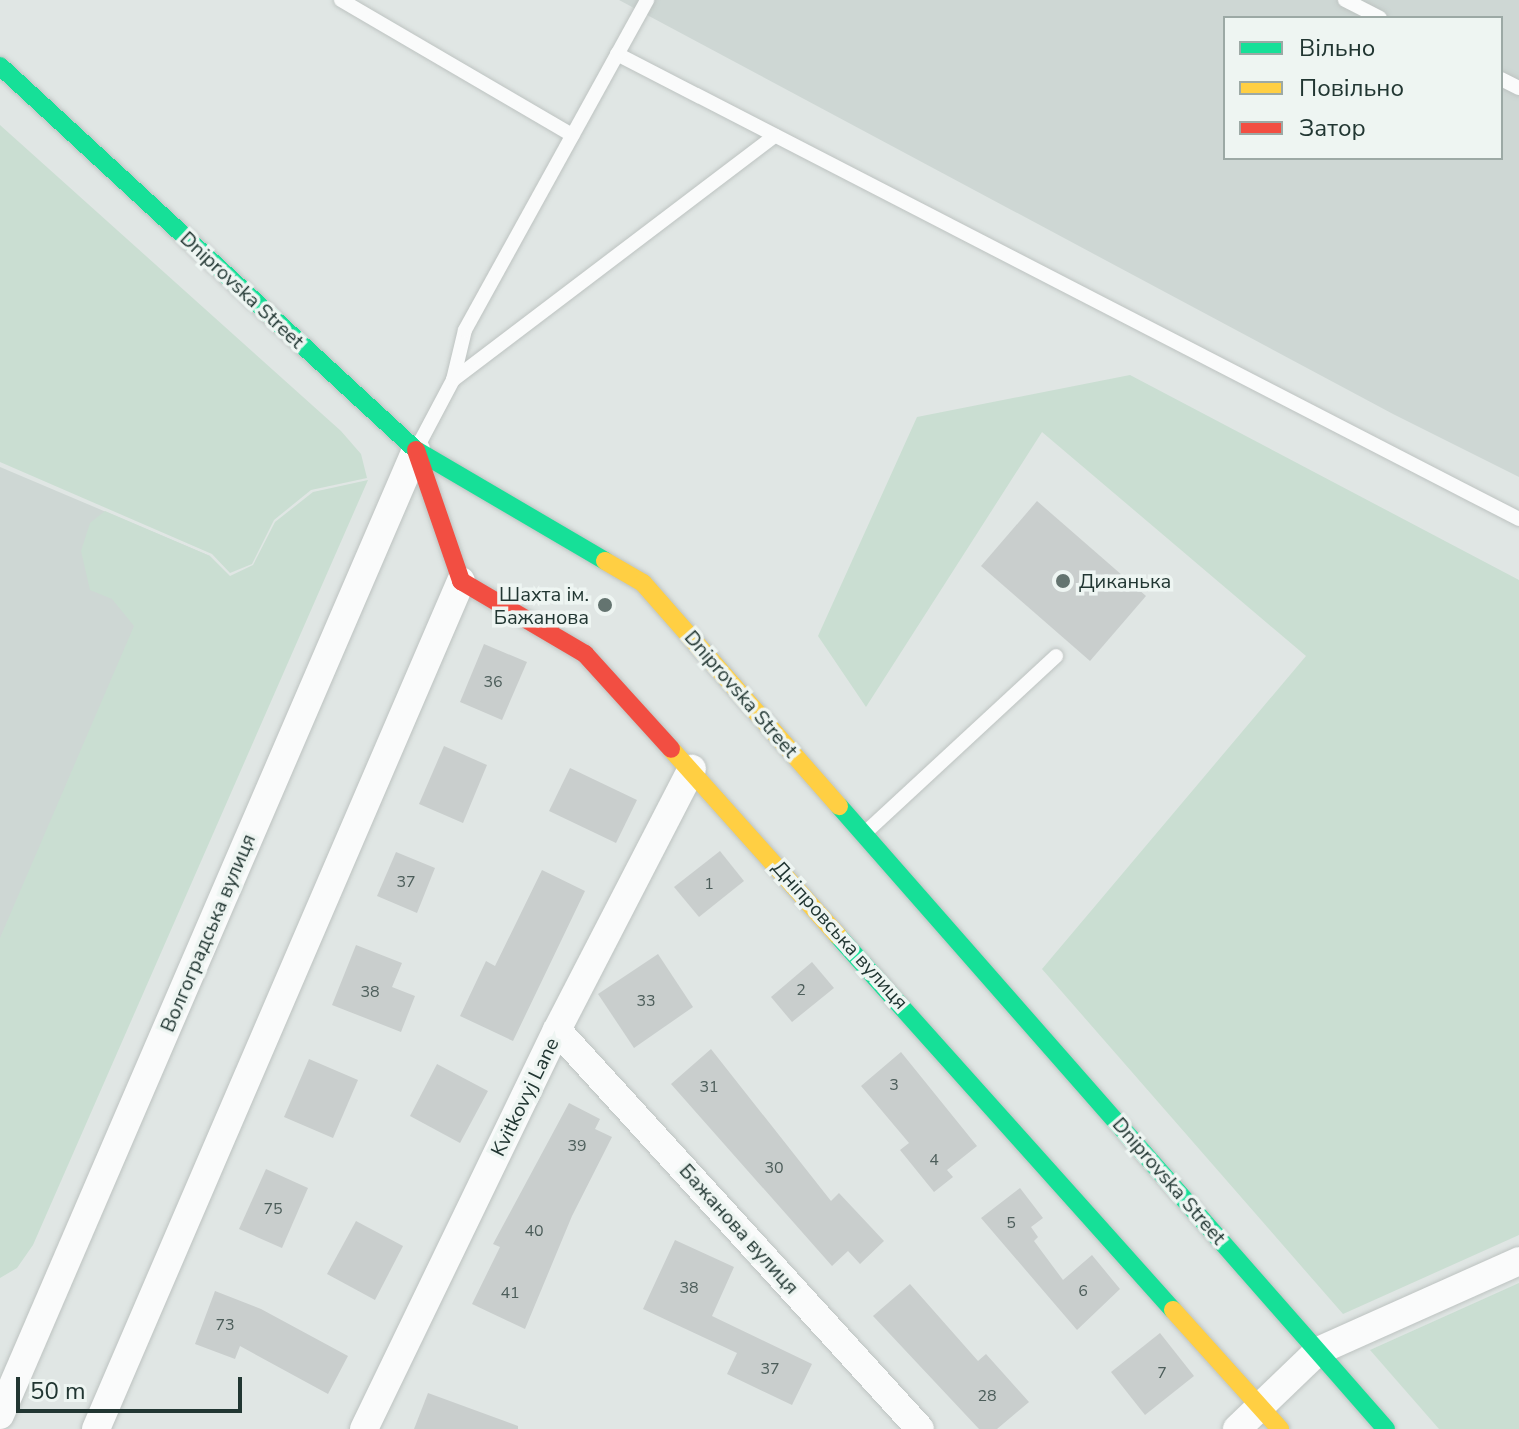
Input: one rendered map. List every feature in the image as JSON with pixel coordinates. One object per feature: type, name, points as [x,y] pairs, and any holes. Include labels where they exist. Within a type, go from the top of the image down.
[{"type":"street","name":"Dniprovska Street","points":[[0,66],[416,450],[643,583],[1386,1429]]},
{"type":"street","points":[[96,1429],[461,581],[416,450]]},
{"type":"street","name":"Волгоградська вулиця","points":[[0,1415],[9,1368],[416,450]]},
{"type":"street","name":"Дніпровська вулиця","points":[[461,581],[585,654],[692,769],[1270,1419]]},
{"type":"street","name":"Kvitkovyj Lane","points":[[364,1429],[557,1030],[692,769]]},
{"type":"street","name":"Бажанова вулиця","points":[[557,1030],[920,1429]]},
{"type":"street","points":[[1237,1429],[1270,1419],[1318,1351],[1519,1261]]},
{"type":"lane","points":[[341,0],[572,135]]},
{"type":"lane","points":[[416,450],[453,380],[465,330],[647,0]]},
{"type":"lane","points":[[1345,0],[1376,16]]},
{"type":"lane","points":[[617,54],[1519,519]]},
{"type":"lane","points":[[453,380],[775,136]]},
{"type":"lane","points":[[864,834],[1056,656]]},
{"type":"shaded area","points":[[619,0],[1519,0],[1519,477],[1393,414]]},
{"type":"shaded area","points":[[0,467],[210,556],[0,1052]]},
{"type":"green space","points":[[0,125],[341,431],[361,454],[367,478],[311,490],[274,520],[252,564],[230,573],[212,554],[0,462]]},
{"type":"green space","points":[[1130,375],[1519,580],[1519,1235],[1343,1314],[1042,969],[1306,656],[1042,432],[866,707],[818,636],[917,417]]},
{"type":"green space","points":[[368,480],[33,1245],[17,1268],[0,1278],[0,938],[134,626],[112,599],[90,590],[81,551],[90,523],[105,511],[210,556],[230,576],[253,565],[275,522],[313,492]]},
{"type":"green space","points":[[1519,1283],[1519,1429],[1439,1429],[1370,1350]]},
{"type":"building","name":"Диканька","points":[[1037,501],[1146,596],[1090,661],[981,566]]},
{"type":"building","points":[[484,644],[527,662],[502,720],[460,702]]},
{"type":"building","points":[[444,746],[487,765],[463,823],[419,804]]},
{"type":"building","points":[[570,768],[637,800],[616,843],[549,811]]},
{"type":"building","points":[[720,851],[744,881],[699,917],[674,887]]},
{"type":"building","points":[[396,852],[435,868],[417,913],[377,896]]},
{"type":"building","points":[[542,870],[585,891],[513,1041],[460,1016],[486,961],[495,966]]},
{"type":"building","points":[[356,945],[402,963],[392,987],[415,996],[401,1032],[332,1005]]},
{"type":"building","points":[[658,954],[693,1007],[634,1048],[598,994]]},
{"type":"building","points":[[812,962],[834,988],[792,1022],[771,997]]},
{"type":"building","points":[[711,1049],[831,1201],[839,1193],[884,1241],[860,1264],[848,1251],[832,1266],[671,1084]]},
{"type":"building","points":[[901,1052],[977,1146],[947,1170],[953,1177],[934,1192],[900,1150],[909,1143],[861,1086]]},
{"type":"building","points":[[309,1059],[358,1080],[333,1138],[284,1117]]},
{"type":"building","points":[[437,1064],[488,1091],[460,1143],[410,1116]]},
{"type":"building","points":[[569,1103],[600,1119],[595,1129],[612,1137],[572,1216],[525,1329],[472,1304],[500,1247],[493,1244]]},
{"type":"building","points":[[266,1169],[308,1188],[282,1248],[239,1229]]},
{"type":"building","points":[[1020,1188],[1043,1218],[1031,1227],[1038,1237],[1034,1241],[1063,1280],[1092,1255],[1120,1289],[1077,1330],[981,1218]]},
{"type":"building","points":[[356,1221],[403,1246],[375,1300],[327,1274]]},
{"type":"building","points":[[675,1240],[734,1267],[712,1316],[812,1364],[792,1405],[727,1374],[737,1353],[643,1309]]},
{"type":"building","points":[[910,1284],[978,1361],[986,1354],[1029,1402],[997,1429],[979,1429],[873,1316]]},
{"type":"building","points":[[215,1291],[261,1309],[348,1356],[328,1394],[240,1346],[235,1359],[195,1344]]},
{"type":"building","points":[[1160,1333],[1194,1376],[1145,1415],[1111,1372]]},
{"type":"building","points":[[428,1393],[518,1426],[518,1429],[414,1429]]},
{"type":"traffic: fast","points":[[0,66],[416,450],[605,561]]},
{"type":"traffic: fast","points":[[839,806],[1386,1429]]},
{"type":"traffic: fast","points":[[838,936],[1173,1310]]},
{"type":"traffic: slow","points":[[605,561],[643,583],[839,806]]},
{"type":"traffic: slow","points":[[671,749],[838,936]]},
{"type":"traffic: slow","points":[[1173,1310],[1280,1429]]},
{"type":"traffic: jam","points":[[416,450],[461,581],[585,654],[671,749]]},
{"type":"place","name":"Диканька","points":[[1063,581]]},
{"type":"place","name":"Шахта ім. Бажанова","points":[[605,605]]}]
